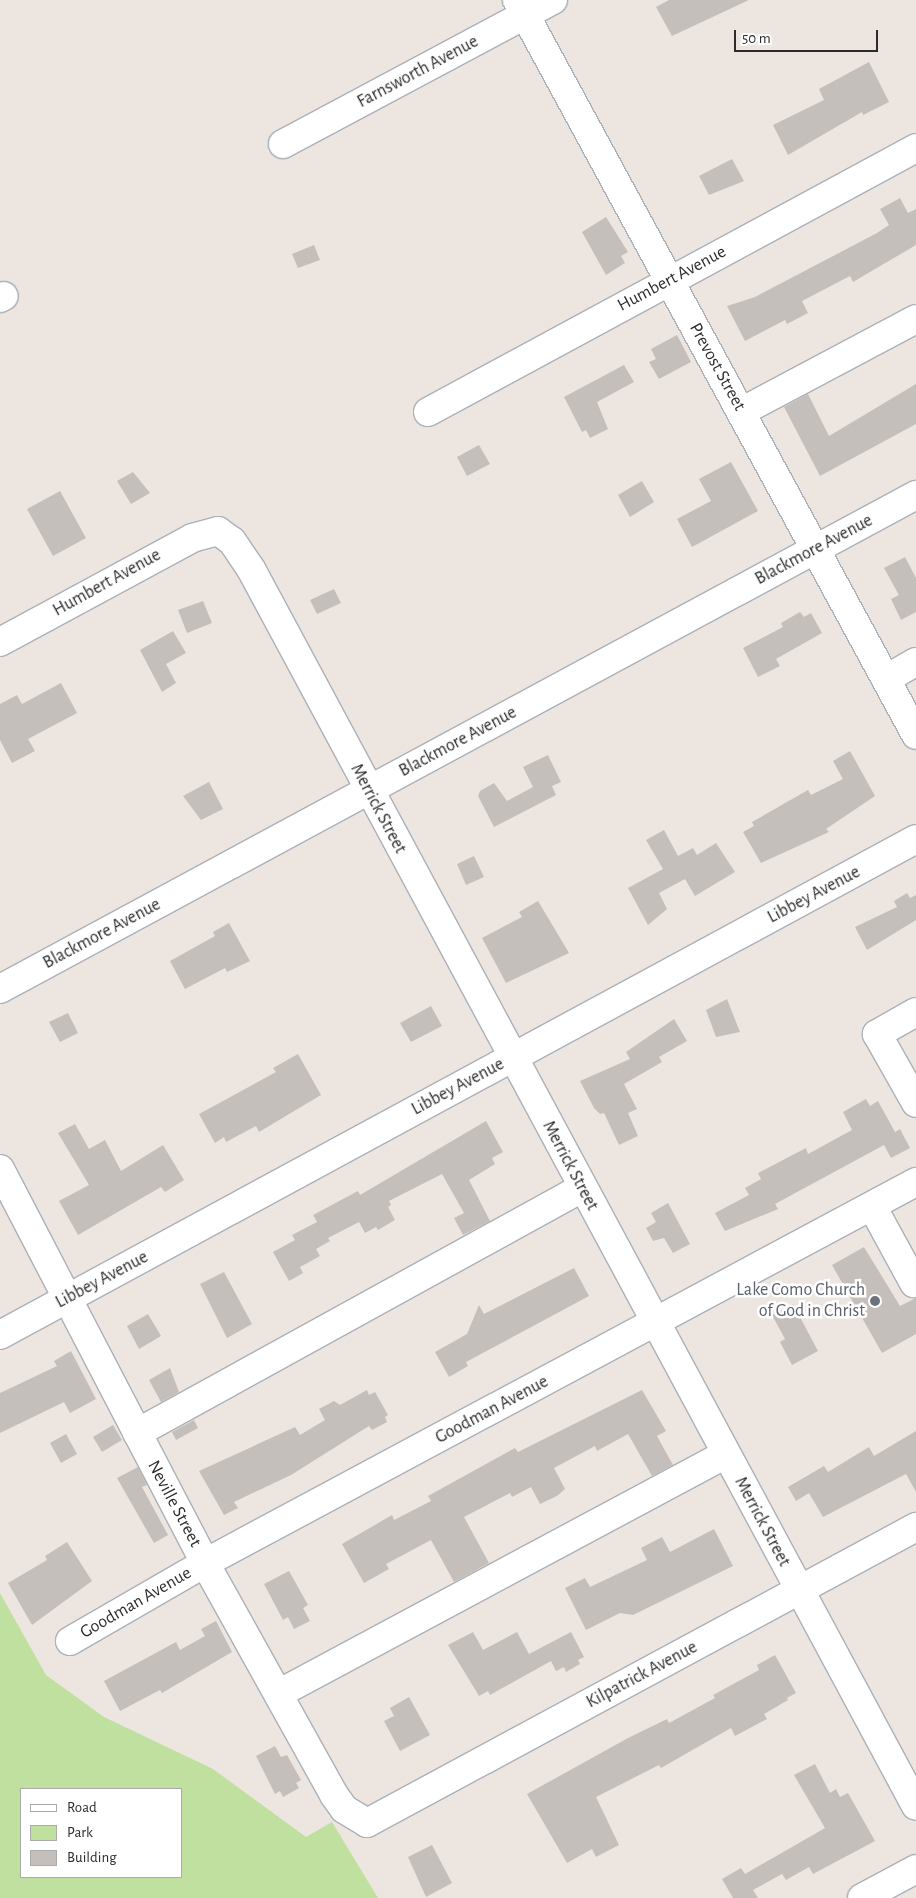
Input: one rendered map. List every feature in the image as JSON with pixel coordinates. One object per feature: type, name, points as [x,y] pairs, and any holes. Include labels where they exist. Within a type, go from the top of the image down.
[{"type":"street","name":"Farnsworth Avenue","points":[[283,144],[521,8],[553,0]]},
{"type":"street","name":"Prevost Street","points":[[521,8],[916,735]]},
{"type":"street","name":"Humbert Avenue","points":[[428,412],[916,148]]},
{"type":"street","points":[[741,412],[916,320]]},
{"type":"street","name":"Blackmore Avenue","points":[[0,989],[916,495]]},
{"type":"street","name":"Humbert Avenue","points":[[0,642],[192,538],[218,531]]},
{"type":"street","name":"Merrick Street","points":[[218,531],[232,541],[251,568],[368,791],[916,1806]]},
{"type":"street","points":[[886,679],[916,662]]},
{"type":"street","name":"Libbey Avenue","points":[[0,1335],[916,839]]},
{"type":"street","points":[[916,1013],[877,1034],[916,1103]]},
{"type":"street","name":"Neville Street","points":[[0,1170],[205,1563],[334,1795],[344,1809],[367,1823]]},
{"type":"street","points":[[137,1433],[582,1188]]},
{"type":"street","name":"Goodman Avenue","points":[[70,1641],[205,1563],[872,1206],[913,1191]]},
{"type":"street","points":[[872,1206],[914,1283]]},
{"type":"street","points":[[278,1694],[726,1454]]},
{"type":"street","name":"Kilpatrick Avenue","points":[[367,1823],[916,1527]]},
{"type":"street","points":[[862,1898],[916,1869]]},
{"type":"green space","points":[[0,1593],[46,1675],[104,1717],[213,1769],[306,1837],[332,1822],[378,1898],[0,1898]]},
{"type":"building","points":[[669,0],[749,0],[672,36],[656,7]]},
{"type":"building","points":[[869,62],[889,102],[863,115],[862,112],[788,155],[773,125],[824,100],[819,89]]},
{"type":"building","points":[[732,159],[744,181],[709,195],[699,176]]},
{"type":"building","points":[[900,198],[908,213],[916,209],[916,245],[853,282],[850,276],[802,301],[808,313],[787,324],[785,320],[745,341],[727,306],[755,297],[877,233],[889,225],[880,209]]},
{"type":"building","points":[[606,217],[628,252],[621,256],[625,263],[606,275],[582,232]]},
{"type":"building","points":[[314,245],[320,260],[298,268],[292,254]]},
{"type":"building","points":[[677,335],[691,362],[659,379],[649,362],[656,359],[651,349]]},
{"type":"building","points":[[624,365],[634,382],[597,402],[608,429],[590,438],[586,430],[582,432],[564,397]]},
{"type":"building","points":[[916,384],[916,424],[820,476],[784,407],[808,394],[829,436]]},
{"type":"building","points":[[479,445],[490,464],[467,476],[457,457]]},
{"type":"building","points":[[731,462],[758,511],[692,547],[677,519],[711,501],[699,479]]},
{"type":"building","points":[[133,472],[150,493],[131,504],[117,481]]},
{"type":"building","points":[[642,481],[654,502],[630,517],[618,495]]},
{"type":"building","points":[[60,491],[86,538],[53,556],[27,509]]},
{"type":"building","points":[[905,557],[916,578],[916,612],[901,620],[891,599],[899,595],[884,568]]},
{"type":"building","points":[[334,589],[341,603],[317,614],[310,600]]},
{"type":"building","points":[[203,601],[212,623],[187,633],[178,610]]},
{"type":"building","points":[[800,612],[804,617],[811,613],[822,633],[776,659],[780,666],[758,677],[743,648],[783,627],[781,623]]},
{"type":"building","points":[[173,631],[186,653],[166,664],[176,683],[162,692],[140,650]]},
{"type":"building","points":[[61,683],[77,713],[28,739],[35,751],[12,763],[0,740],[0,704],[17,695],[22,704]]},
{"type":"building","points":[[850,751],[875,796],[826,829],[829,832],[761,863],[743,832],[754,826],[752,822],[808,790],[811,795],[843,779],[833,761]]},
{"type":"building","points":[[548,755],[561,782],[552,786],[556,795],[494,827],[478,796],[480,791],[494,783],[507,801],[533,787],[523,767]]},
{"type":"building","points":[[209,782],[223,809],[201,820],[183,796]]},
{"type":"building","points":[[664,830],[678,856],[693,848],[697,855],[716,843],[735,872],[695,896],[685,879],[659,893],[667,909],[648,925],[628,888],[663,869],[646,840]]},
{"type":"building","points":[[474,856],[484,877],[466,885],[457,864]]},
{"type":"building","points":[[907,893],[910,898],[916,895],[916,920],[867,950],[855,927],[897,907],[894,901]]},
{"type":"building","points":[[538,901],[569,953],[506,983],[482,938],[522,917],[519,912]]},
{"type":"building","points":[[229,923],[250,961],[227,972],[225,968],[185,989],[170,961],[215,936],[213,932]]},
{"type":"building","points":[[727,999],[740,1032],[716,1037],[706,1010]]},
{"type":"building","points":[[431,1006],[442,1026],[411,1042],[400,1023]]},
{"type":"building","points":[[68,1013],[78,1033],[60,1042],[49,1022]]},
{"type":"building","points":[[674,1019],[687,1041],[659,1057],[662,1062],[624,1084],[637,1109],[628,1113],[638,1136],[619,1145],[604,1113],[600,1114],[594,1108],[580,1081],[630,1059],[626,1052]]},
{"type":"building","points":[[298,1054],[321,1095],[259,1132],[256,1126],[226,1142],[224,1137],[215,1143],[199,1114],[276,1072],[273,1068]]},
{"type":"building","points":[[866,1099],[870,1106],[878,1101],[895,1132],[900,1129],[910,1148],[891,1158],[884,1145],[775,1204],[778,1209],[725,1231],[715,1213],[749,1195],[745,1188],[761,1179],[758,1173],[806,1148],[808,1154],[852,1130],[843,1112]]},
{"type":"building","points":[[486,1121],[503,1152],[492,1158],[495,1164],[469,1180],[490,1221],[463,1235],[454,1218],[464,1213],[442,1174],[389,1201],[391,1205],[388,1207],[395,1220],[378,1230],[376,1227],[365,1233],[359,1222],[328,1238],[330,1241],[316,1249],[320,1256],[300,1267],[303,1273],[289,1281],[273,1252],[295,1240],[292,1235],[317,1222],[313,1215],[358,1191],[360,1195]]},
{"type":"building","points":[[75,1124],[89,1149],[105,1140],[121,1171],[163,1145],[184,1180],[165,1192],[161,1187],[78,1235],[59,1201],[89,1185],[58,1133]]},
{"type":"building","points":[[668,1203],[690,1244],[673,1253],[664,1238],[653,1241],[646,1228],[656,1222],[651,1213]]},
{"type":"building","name":"Lake Como Church of God in Christ","points":[[864,1247],[900,1306],[916,1298],[916,1334],[882,1353],[832,1265]]},
{"type":"building","points":[[574,1268],[589,1296],[466,1362],[468,1366],[449,1377],[435,1352],[467,1334],[479,1305],[484,1314]]},
{"type":"building","points":[[224,1272],[252,1324],[227,1338],[200,1284]]},
{"type":"building","points":[[793,1304],[818,1351],[792,1365],[780,1342],[785,1339],[772,1315]]},
{"type":"building","points":[[148,1314],[161,1336],[139,1349],[127,1326]]},
{"type":"building","points":[[71,1351],[96,1399],[70,1413],[64,1402],[0,1433],[0,1393],[57,1366],[54,1361]]},
{"type":"building","points":[[170,1368],[179,1392],[161,1402],[149,1380]]},
{"type":"building","points":[[367,1390],[369,1395],[375,1392],[388,1415],[385,1417],[387,1422],[372,1430],[369,1426],[291,1475],[234,1502],[238,1508],[224,1515],[199,1471],[295,1427],[300,1435],[325,1420],[319,1409],[334,1401],[340,1405]]},
{"type":"building","points":[[642,1390],[666,1431],[657,1436],[673,1465],[652,1476],[628,1434],[597,1451],[595,1446],[554,1468],[565,1489],[557,1496],[540,1504],[531,1487],[512,1497],[510,1493],[464,1517],[489,1563],[454,1582],[431,1540],[386,1564],[389,1569],[364,1583],[342,1544],[392,1515],[394,1520],[431,1501],[428,1496],[515,1448],[518,1452]]},
{"type":"building","points":[[194,1420],[198,1428],[176,1440],[172,1432]]},
{"type":"building","points":[[113,1425],[122,1440],[102,1452],[93,1437]]},
{"type":"building","points":[[916,1431],[916,1492],[906,1474],[823,1517],[809,1493],[796,1501],[788,1487],[824,1466],[828,1472],[869,1447],[874,1456]]},
{"type":"building","points":[[66,1434],[77,1454],[61,1463],[50,1443]]},
{"type":"building","points":[[138,1467],[147,1485],[142,1487],[168,1535],[154,1543],[117,1478]]},
{"type":"building","points":[[714,1529],[733,1566],[633,1615],[620,1613],[586,1630],[565,1588],[585,1578],[590,1587],[647,1560],[641,1548],[662,1537],[670,1552]]},
{"type":"building","points":[[67,1542],[92,1581],[32,1625],[8,1583],[47,1560],[45,1556]]},
{"type":"building","points":[[289,1571],[308,1605],[303,1608],[310,1621],[294,1629],[288,1617],[283,1620],[264,1584]]},
{"type":"building","points":[[216,1621],[232,1652],[162,1693],[160,1690],[120,1711],[104,1681],[176,1642],[180,1650],[205,1636],[201,1629]]},
{"type":"building","points":[[473,1632],[483,1650],[517,1632],[529,1654],[571,1632],[584,1657],[578,1660],[580,1664],[566,1672],[564,1667],[556,1671],[551,1661],[490,1695],[488,1691],[479,1696],[448,1645]]},
{"type":"building","points":[[775,1655],[796,1693],[764,1714],[767,1719],[735,1736],[731,1728],[661,1768],[659,1765],[596,1797],[619,1845],[596,1857],[592,1849],[567,1863],[527,1794],[628,1738],[667,1719],[669,1723],[715,1698],[713,1695],[759,1670],[757,1665]]},
{"type":"building","points":[[409,1697],[430,1735],[400,1751],[384,1721],[394,1716],[390,1708]]},
{"type":"building","points":[[275,1746],[281,1757],[287,1755],[301,1780],[296,1783],[299,1788],[283,1797],[280,1791],[275,1794],[256,1756]]},
{"type":"building","points":[[815,1764],[830,1793],[836,1789],[840,1797],[848,1793],[875,1841],[813,1874],[809,1867],[786,1880],[782,1874],[753,1890],[758,1898],[733,1898],[722,1879],[741,1868],[745,1874],[825,1828],[794,1775]]},
{"type":"building","points":[[432,1845],[452,1883],[426,1897],[408,1857]]},
{"type":"place","name":"Lake Como Church of God in Christ","points":[[875,1301]]}]
